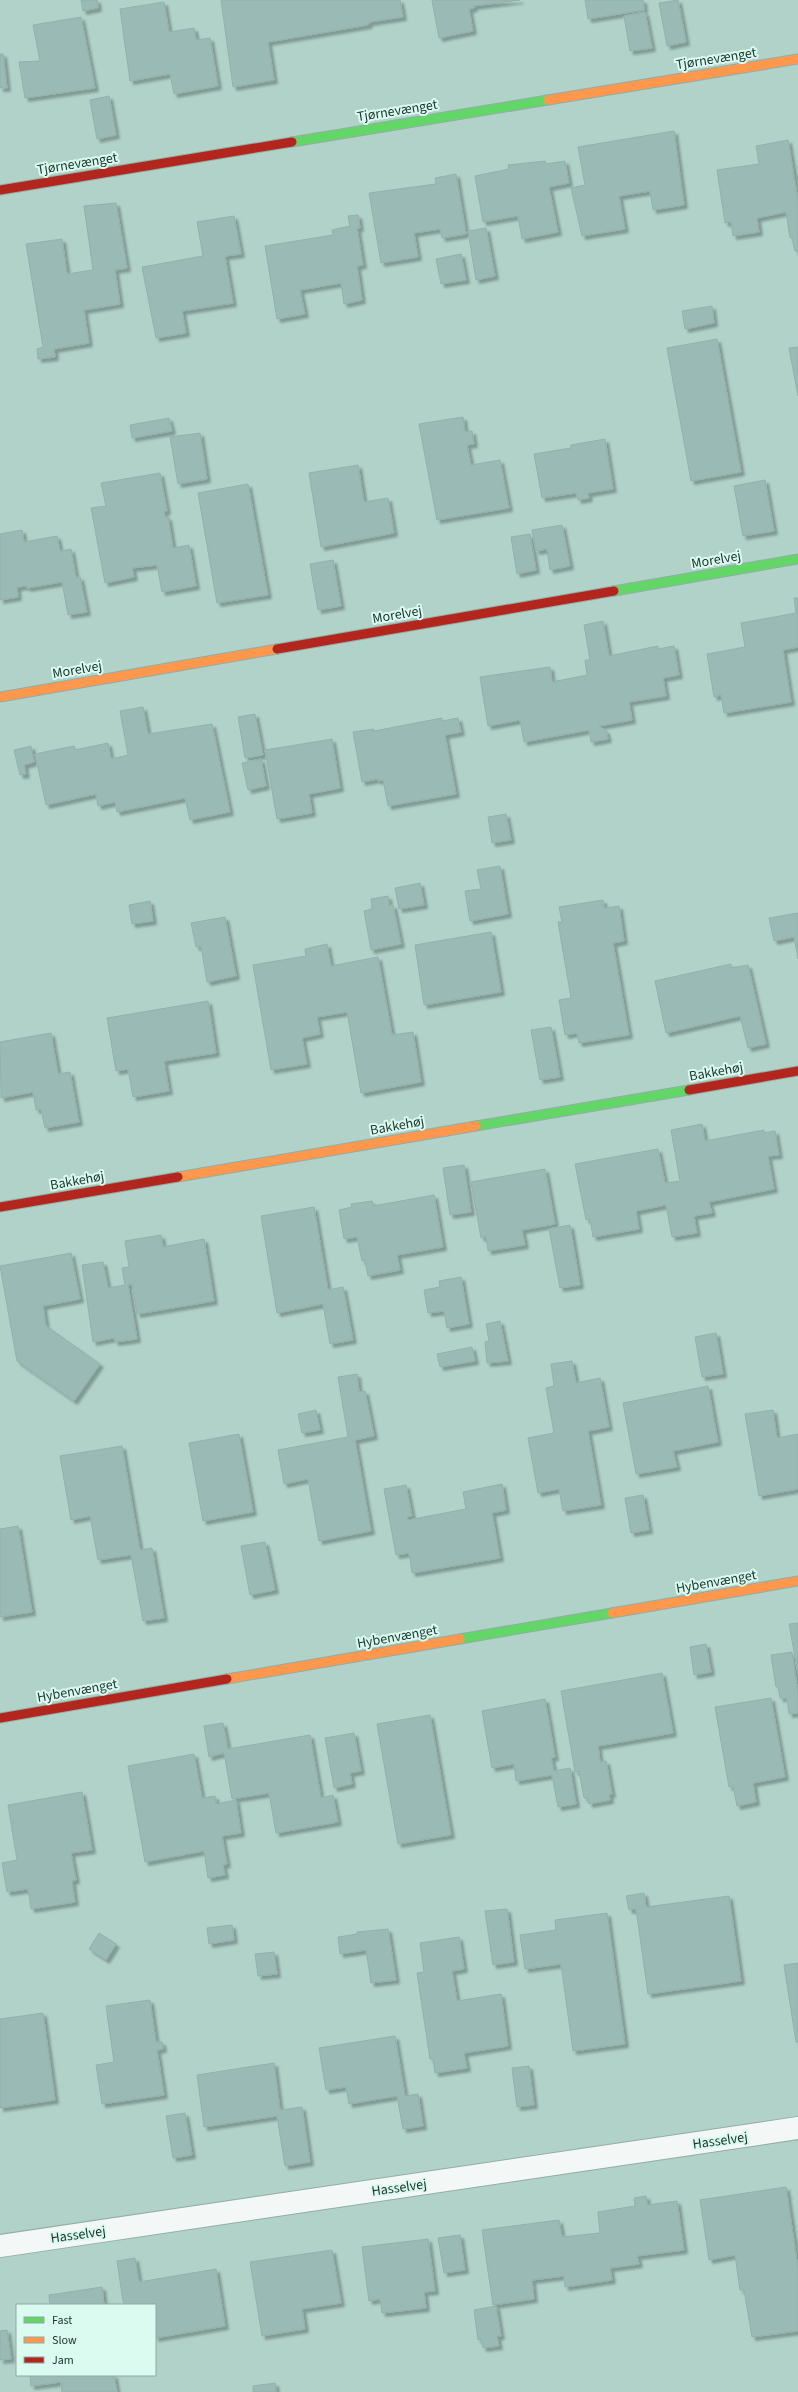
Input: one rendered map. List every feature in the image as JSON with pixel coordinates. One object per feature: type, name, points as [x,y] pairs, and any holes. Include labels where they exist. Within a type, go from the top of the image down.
[{"type":"street","name":"Tjørnevænget","points":[[0,190],[798,58]]},
{"type":"street","name":"Morelvej","points":[[0,697],[798,559]]},
{"type":"street","name":"Bakkehøj","points":[[0,1207],[798,1071]]},
{"type":"street","name":"Hybenvænget","points":[[0,1718],[798,1581]]},
{"type":"street","name":"Hasselvej","points":[[0,2246],[798,2128]]},
{"type":"building","points":[[81,0],[97,0],[98,8],[83,11]]},
{"type":"building","points":[[221,0],[400,0],[403,17],[370,22],[368,25],[268,42],[274,80],[233,87]]},
{"type":"building","points":[[432,0],[520,0],[473,6],[474,8],[469,9],[473,31],[439,38]]},
{"type":"building","points":[[585,0],[643,0],[644,10],[588,19]]},
{"type":"building","points":[[678,0],[686,42],[667,46],[659,3]]},
{"type":"building","points":[[164,2],[169,32],[194,28],[196,40],[210,38],[218,86],[174,94],[170,74],[130,81],[120,9]]},
{"type":"building","points":[[645,12],[652,48],[630,51],[624,16]]},
{"type":"building","points":[[81,17],[95,88],[25,98],[19,62],[40,61],[33,25]]},
{"type":"building","points":[[0,54],[3,54],[7,88],[0,88]]},
{"type":"building","points":[[109,96],[116,135],[97,139],[90,100]]},
{"type":"building","points":[[674,131],[684,205],[653,210],[650,191],[619,196],[625,229],[582,236],[571,188],[585,185],[578,147]]},
{"type":"building","points":[[788,140],[798,201],[798,251],[795,251],[792,238],[790,238],[786,212],[757,218],[759,232],[733,236],[731,222],[725,223],[717,170],[759,164],[756,146]]},
{"type":"building","points":[[545,161],[546,164],[565,161],[569,183],[549,187],[558,232],[522,239],[518,216],[483,222],[475,176],[509,169],[508,165]]},
{"type":"building","points":[[456,174],[466,234],[442,238],[440,229],[414,233],[418,257],[381,263],[369,193],[436,184],[435,178]]},
{"type":"building","points":[[116,203],[127,268],[115,270],[120,304],[84,310],[89,343],[54,349],[55,357],[38,359],[37,349],[43,347],[26,244],[62,239],[67,274],[93,270],[84,206]]},
{"type":"building","points":[[358,215],[360,228],[357,228],[363,265],[357,266],[362,300],[344,304],[341,283],[300,290],[305,314],[277,319],[265,246],[333,235],[332,230],[350,226],[348,216]]},
{"type":"building","points":[[234,216],[241,254],[225,256],[233,303],[182,311],[186,333],[156,338],[142,267],[203,256],[197,222]]},
{"type":"building","points":[[486,228],[495,276],[476,280],[468,231]]},
{"type":"building","points":[[461,254],[466,280],[441,284],[436,259]]},
{"type":"building","points":[[712,306],[714,323],[685,329],[682,311]]},
{"type":"building","points":[[717,339],[741,472],[691,481],[667,348]]},
{"type":"building","points":[[798,347],[798,396],[789,348]]},
{"type":"building","points":[[463,417],[465,432],[472,431],[474,444],[467,445],[471,465],[500,460],[509,508],[437,520],[419,424]]},
{"type":"building","points":[[169,418],[172,431],[132,438],[130,425]]},
{"type":"building","points":[[200,433],[207,479],[178,484],[170,437]]},
{"type":"building","points":[[605,439],[613,489],[588,493],[589,498],[578,500],[576,493],[542,498],[534,454],[571,448],[571,445]]},
{"type":"building","points":[[358,465],[364,502],[388,498],[394,533],[321,547],[309,473]]},
{"type":"building","points":[[160,473],[167,511],[164,511],[165,517],[168,517],[173,548],[189,545],[196,586],[162,592],[157,565],[132,568],[134,577],[105,583],[91,508],[106,506],[101,483]]},
{"type":"building","points":[[765,480],[774,531],[743,536],[734,486]]},
{"type":"building","points":[[248,484],[268,595],[217,603],[198,493]]},
{"type":"building","points":[[562,525],[570,566],[550,570],[547,549],[536,551],[532,530]]},
{"type":"building","points":[[22,530],[24,542],[57,536],[60,551],[71,549],[76,578],[80,577],[87,612],[68,615],[62,582],[27,588],[27,586],[17,587],[18,597],[0,600],[0,534]]},
{"type":"building","points":[[530,534],[536,570],[517,574],[511,537]]},
{"type":"building","points":[[333,560],[341,606],[318,610],[310,564]]},
{"type":"building","points":[[794,598],[798,598],[798,647],[783,650],[791,702],[724,713],[721,695],[714,697],[707,654],[745,647],[741,623],[796,613]]},
{"type":"building","points":[[603,621],[609,656],[658,646],[658,649],[674,646],[679,675],[663,678],[666,696],[629,702],[632,720],[599,726],[606,731],[608,739],[591,742],[589,730],[524,742],[520,720],[488,726],[480,677],[550,667],[552,682],[587,675],[585,660],[590,660],[584,625]]},
{"type":"building","points":[[143,707],[148,734],[212,724],[230,812],[190,820],[185,798],[117,812],[115,802],[98,806],[96,794],[46,805],[35,754],[74,746],[75,750],[108,743],[111,759],[128,755],[120,711]]},
{"type":"building","points":[[255,714],[263,755],[245,758],[238,717]]},
{"type":"building","points":[[442,718],[442,721],[458,718],[461,732],[445,735],[456,794],[388,806],[383,780],[378,781],[378,779],[362,782],[353,732],[374,729],[374,731]]},
{"type":"building","points":[[332,739],[340,788],[309,794],[312,813],[277,819],[265,750]]},
{"type":"building","points":[[31,746],[34,762],[24,765],[26,774],[20,775],[14,750]]},
{"type":"building","points":[[261,759],[266,786],[248,790],[242,763]]},
{"type":"building","points":[[506,814],[511,840],[492,843],[488,817]]},
{"type":"building","points":[[500,866],[508,914],[470,921],[465,891],[481,889],[477,870]]},
{"type":"building","points":[[420,883],[424,905],[399,909],[395,888]]},
{"type":"building","points":[[388,896],[389,906],[393,905],[401,944],[371,950],[364,911],[372,909],[371,899]]},
{"type":"building","points":[[603,900],[604,908],[619,906],[624,941],[613,943],[629,1035],[579,1043],[577,1033],[565,1035],[559,1000],[571,998],[558,922],[562,922],[559,907]]},
{"type":"building","points":[[150,901],[153,921],[132,924],[129,905]]},
{"type":"building","points":[[798,913],[798,959],[794,937],[774,941],[769,918]]},
{"type":"building","points":[[225,917],[236,976],[207,982],[201,946],[196,947],[191,923]]},
{"type":"building","points":[[491,932],[501,992],[424,1005],[415,945]]},
{"type":"building","points":[[327,944],[331,966],[378,957],[392,1035],[413,1032],[421,1082],[361,1093],[347,1012],[317,1017],[320,1034],[302,1038],[307,1064],[271,1070],[253,965],[306,956],[305,949]]},
{"type":"building","points":[[731,964],[731,968],[748,965],[766,1044],[748,1048],[740,1016],[666,1033],[655,981]]},
{"type":"building","points":[[208,1001],[216,1053],[164,1061],[169,1091],[133,1097],[128,1069],[116,1071],[107,1018]]},
{"type":"building","points":[[551,1027],[560,1077],[540,1080],[531,1030]]},
{"type":"building","points":[[51,1033],[58,1074],[70,1072],[79,1122],[45,1128],[41,1109],[36,1110],[33,1092],[1,1098],[0,1042]]},
{"type":"building","points":[[702,1124],[705,1141],[764,1130],[764,1133],[775,1131],[779,1155],[768,1156],[774,1189],[709,1202],[712,1213],[694,1216],[697,1233],[672,1237],[666,1205],[636,1211],[639,1229],[593,1237],[590,1219],[586,1220],[575,1164],[658,1149],[665,1183],[680,1181],[671,1130]]},
{"type":"building","points":[[464,1165],[471,1212],[450,1215],[443,1168]]},
{"type":"building","points":[[545,1169],[555,1224],[522,1230],[525,1245],[488,1251],[486,1236],[481,1238],[471,1182]]},
{"type":"building","points":[[434,1195],[443,1247],[397,1255],[400,1270],[368,1276],[365,1260],[362,1261],[357,1237],[344,1239],[339,1210],[352,1207],[351,1204],[372,1201],[373,1206]]},
{"type":"building","points":[[314,1207],[328,1290],[343,1287],[353,1340],[330,1344],[323,1304],[277,1313],[261,1216]]},
{"type":"building","points":[[570,1225],[580,1285],[560,1288],[549,1229]]},
{"type":"building","points":[[161,1235],[163,1247],[204,1239],[214,1301],[137,1314],[132,1284],[128,1285],[137,1339],[115,1342],[114,1338],[93,1342],[82,1265],[103,1262],[108,1288],[125,1285],[122,1268],[129,1267],[125,1241]]},
{"type":"building","points":[[71,1253],[80,1299],[43,1306],[46,1326],[100,1364],[74,1401],[17,1361],[0,1266]]},
{"type":"building","points":[[461,1277],[469,1324],[447,1328],[444,1311],[428,1313],[424,1290],[440,1287],[439,1281]]},
{"type":"building","points":[[500,1321],[508,1361],[487,1363],[485,1342],[489,1341],[486,1324]]},
{"type":"building","points":[[716,1333],[723,1374],[702,1377],[695,1337]]},
{"type":"building","points":[[472,1347],[475,1361],[440,1367],[437,1354]]},
{"type":"building","points":[[572,1361],[576,1383],[600,1378],[609,1427],[588,1431],[601,1505],[563,1511],[559,1489],[538,1493],[528,1438],[554,1433],[546,1388],[554,1386],[551,1364]]},
{"type":"building","points":[[357,1374],[359,1392],[365,1391],[374,1436],[355,1440],[371,1531],[319,1541],[308,1479],[284,1484],[278,1450],[348,1437],[338,1377]]},
{"type":"building","points":[[708,1386],[718,1442],[673,1451],[677,1467],[636,1474],[623,1403]]},
{"type":"building","points":[[316,1410],[320,1430],[302,1433],[298,1414]]},
{"type":"building","points":[[773,1410],[777,1438],[798,1434],[798,1489],[759,1496],[745,1414]]},
{"type":"building","points":[[239,1434],[253,1512],[203,1521],[189,1443]]},
{"type":"building","points":[[122,1446],[140,1550],[152,1548],[164,1618],[143,1621],[131,1555],[98,1560],[90,1516],[71,1520],[60,1456]]},
{"type":"building","points":[[502,1484],[506,1510],[492,1513],[500,1558],[412,1573],[409,1553],[396,1555],[384,1489],[406,1485],[412,1516],[407,1517],[408,1520],[466,1509],[463,1492]]},
{"type":"building","points":[[643,1495],[649,1530],[631,1533],[625,1498]]},
{"type":"building","points":[[18,1526],[32,1612],[0,1617],[0,1529]]},
{"type":"building","points":[[265,1542],[275,1590],[250,1595],[241,1546]]},
{"type":"building","points":[[798,1623],[798,1673],[789,1624]]},
{"type":"building","points":[[706,1644],[711,1672],[694,1675],[690,1647]]},
{"type":"building","points":[[792,1652],[798,1694],[798,1713],[789,1714],[787,1698],[780,1698],[778,1687],[776,1687],[771,1655]]},
{"type":"building","points":[[662,1673],[673,1733],[598,1746],[600,1762],[606,1761],[612,1794],[609,1794],[610,1800],[589,1804],[588,1798],[584,1798],[579,1771],[575,1772],[561,1691]]},
{"type":"building","points":[[771,1698],[785,1777],[753,1783],[756,1802],[737,1806],[733,1786],[729,1787],[715,1707]]},
{"type":"building","points":[[545,1699],[555,1757],[551,1758],[554,1771],[570,1768],[576,1804],[558,1807],[552,1775],[516,1781],[514,1764],[492,1768],[482,1711]]},
{"type":"building","points":[[430,1715],[451,1835],[398,1844],[377,1724]]},
{"type":"building","points":[[223,1723],[228,1749],[310,1735],[321,1798],[333,1795],[338,1822],[276,1833],[269,1793],[232,1799],[224,1753],[209,1757],[204,1726]]},
{"type":"building","points":[[354,1733],[361,1771],[350,1773],[352,1784],[334,1788],[325,1738]]},
{"type":"building","points":[[194,1754],[202,1798],[215,1796],[216,1804],[236,1800],[241,1833],[222,1836],[227,1864],[223,1865],[225,1875],[208,1878],[204,1851],[145,1862],[128,1766]]},
{"type":"building","points":[[82,1792],[92,1850],[71,1853],[76,1880],[72,1881],[75,1902],[31,1909],[28,1889],[7,1892],[2,1863],[17,1860],[8,1805]]},
{"type":"building","points":[[644,1893],[646,1907],[729,1896],[741,1981],[648,1994],[636,1909],[629,1910],[626,1896]]},
{"type":"building","points":[[507,1909],[514,1962],[493,1965],[485,1911]]},
{"type":"building","points":[[607,1913],[625,2044],[573,2051],[561,1964],[525,1969],[520,1935],[556,1930],[555,1920]]},
{"type":"building","points":[[232,1925],[234,1940],[209,1944],[207,1928]]},
{"type":"building","points":[[388,1929],[396,1980],[371,1983],[366,1950],[340,1954],[338,1937],[357,1934],[357,1932]]},
{"type":"building","points":[[99,1933],[116,1944],[106,1960],[89,1949]]},
{"type":"building","points":[[459,1937],[464,1969],[452,1971],[457,2001],[501,1994],[508,2046],[464,2053],[467,2068],[435,2073],[433,2059],[430,2059],[417,1973],[424,1972],[420,1943]]},
{"type":"building","points":[[274,1952],[277,1974],[258,1976],[255,1954]]},
{"type":"building","points":[[798,1963],[798,2042],[796,2042],[784,1965]]},
{"type":"building","points":[[150,2000],[156,2042],[162,2042],[163,2049],[157,2050],[164,2095],[102,2104],[96,2065],[114,2062],[106,2006]]},
{"type":"building","points":[[43,2013],[55,2100],[0,2108],[0,2019]]},
{"type":"building","points":[[395,2036],[405,2096],[418,2094],[423,2126],[403,2129],[397,2096],[349,2104],[346,2087],[326,2090],[319,2048]]},
{"type":"building","points":[[274,2063],[280,2110],[302,2107],[310,2162],[285,2166],[277,2116],[204,2127],[197,2075]]},
{"type":"building","points":[[529,2066],[534,2105],[517,2107],[512,2068]]},
{"type":"building","points":[[185,2113],[192,2155],[173,2158],[166,2116]]},
{"type":"building","points":[[786,2187],[798,2269],[798,2331],[752,2337],[744,2290],[740,2290],[735,2255],[709,2260],[700,2200]]},
{"type":"building","points":[[646,2196],[647,2205],[677,2201],[684,2250],[637,2256],[639,2264],[610,2268],[612,2280],[565,2287],[564,2276],[532,2280],[534,2299],[493,2305],[482,2230],[559,2220],[562,2237],[600,2233],[598,2212],[635,2206],[634,2198]]},
{"type":"building","points":[[460,2235],[465,2270],[444,2273],[438,2238]]},
{"type":"building","points":[[428,2239],[435,2291],[424,2292],[426,2308],[382,2313],[380,2299],[369,2301],[362,2247]]},
{"type":"building","points":[[332,2250],[341,2303],[302,2309],[305,2329],[262,2336],[250,2262]]},
{"type":"building","points":[[135,2258],[139,2282],[216,2269],[225,2326],[156,2338],[156,2304],[124,2304],[117,2261]]},
{"type":"building","points":[[102,2287],[104,2304],[50,2304],[49,2295]]},
{"type":"building","points":[[496,2306],[501,2336],[497,2336],[499,2346],[483,2348],[481,2339],[478,2340],[474,2310]]},
{"type":"building","points":[[7,2330],[11,2359],[0,2360],[0,2331]]},
{"type":"building","points":[[30,2376],[114,2376],[117,2392],[62,2392],[61,2382],[31,2386]]},
{"type":"building","points":[[275,2383],[276,2392],[253,2392],[253,2386]]},
{"type":"traffic: fast","points":[[292,142],[548,100]]},
{"type":"traffic: fast","points":[[614,591],[798,559]]},
{"type":"traffic: fast","points":[[476,1126],[689,1090]]},
{"type":"traffic: fast","points":[[460,1639],[612,1613]]},
{"type":"traffic: slow","points":[[548,100],[798,59]]},
{"type":"traffic: slow","points":[[0,697],[277,649]]},
{"type":"traffic: slow","points":[[178,1177],[476,1126]]},
{"type":"traffic: slow","points":[[612,1613],[798,1581]]},
{"type":"traffic: slow","points":[[227,1679],[460,1639]]},
{"type":"traffic: jam","points":[[0,190],[292,142]]},
{"type":"traffic: jam","points":[[277,649],[614,591]]},
{"type":"traffic: jam","points":[[689,1090],[798,1071]]},
{"type":"traffic: jam","points":[[0,1207],[178,1177]]},
{"type":"traffic: jam","points":[[0,1718],[227,1679]]}]
